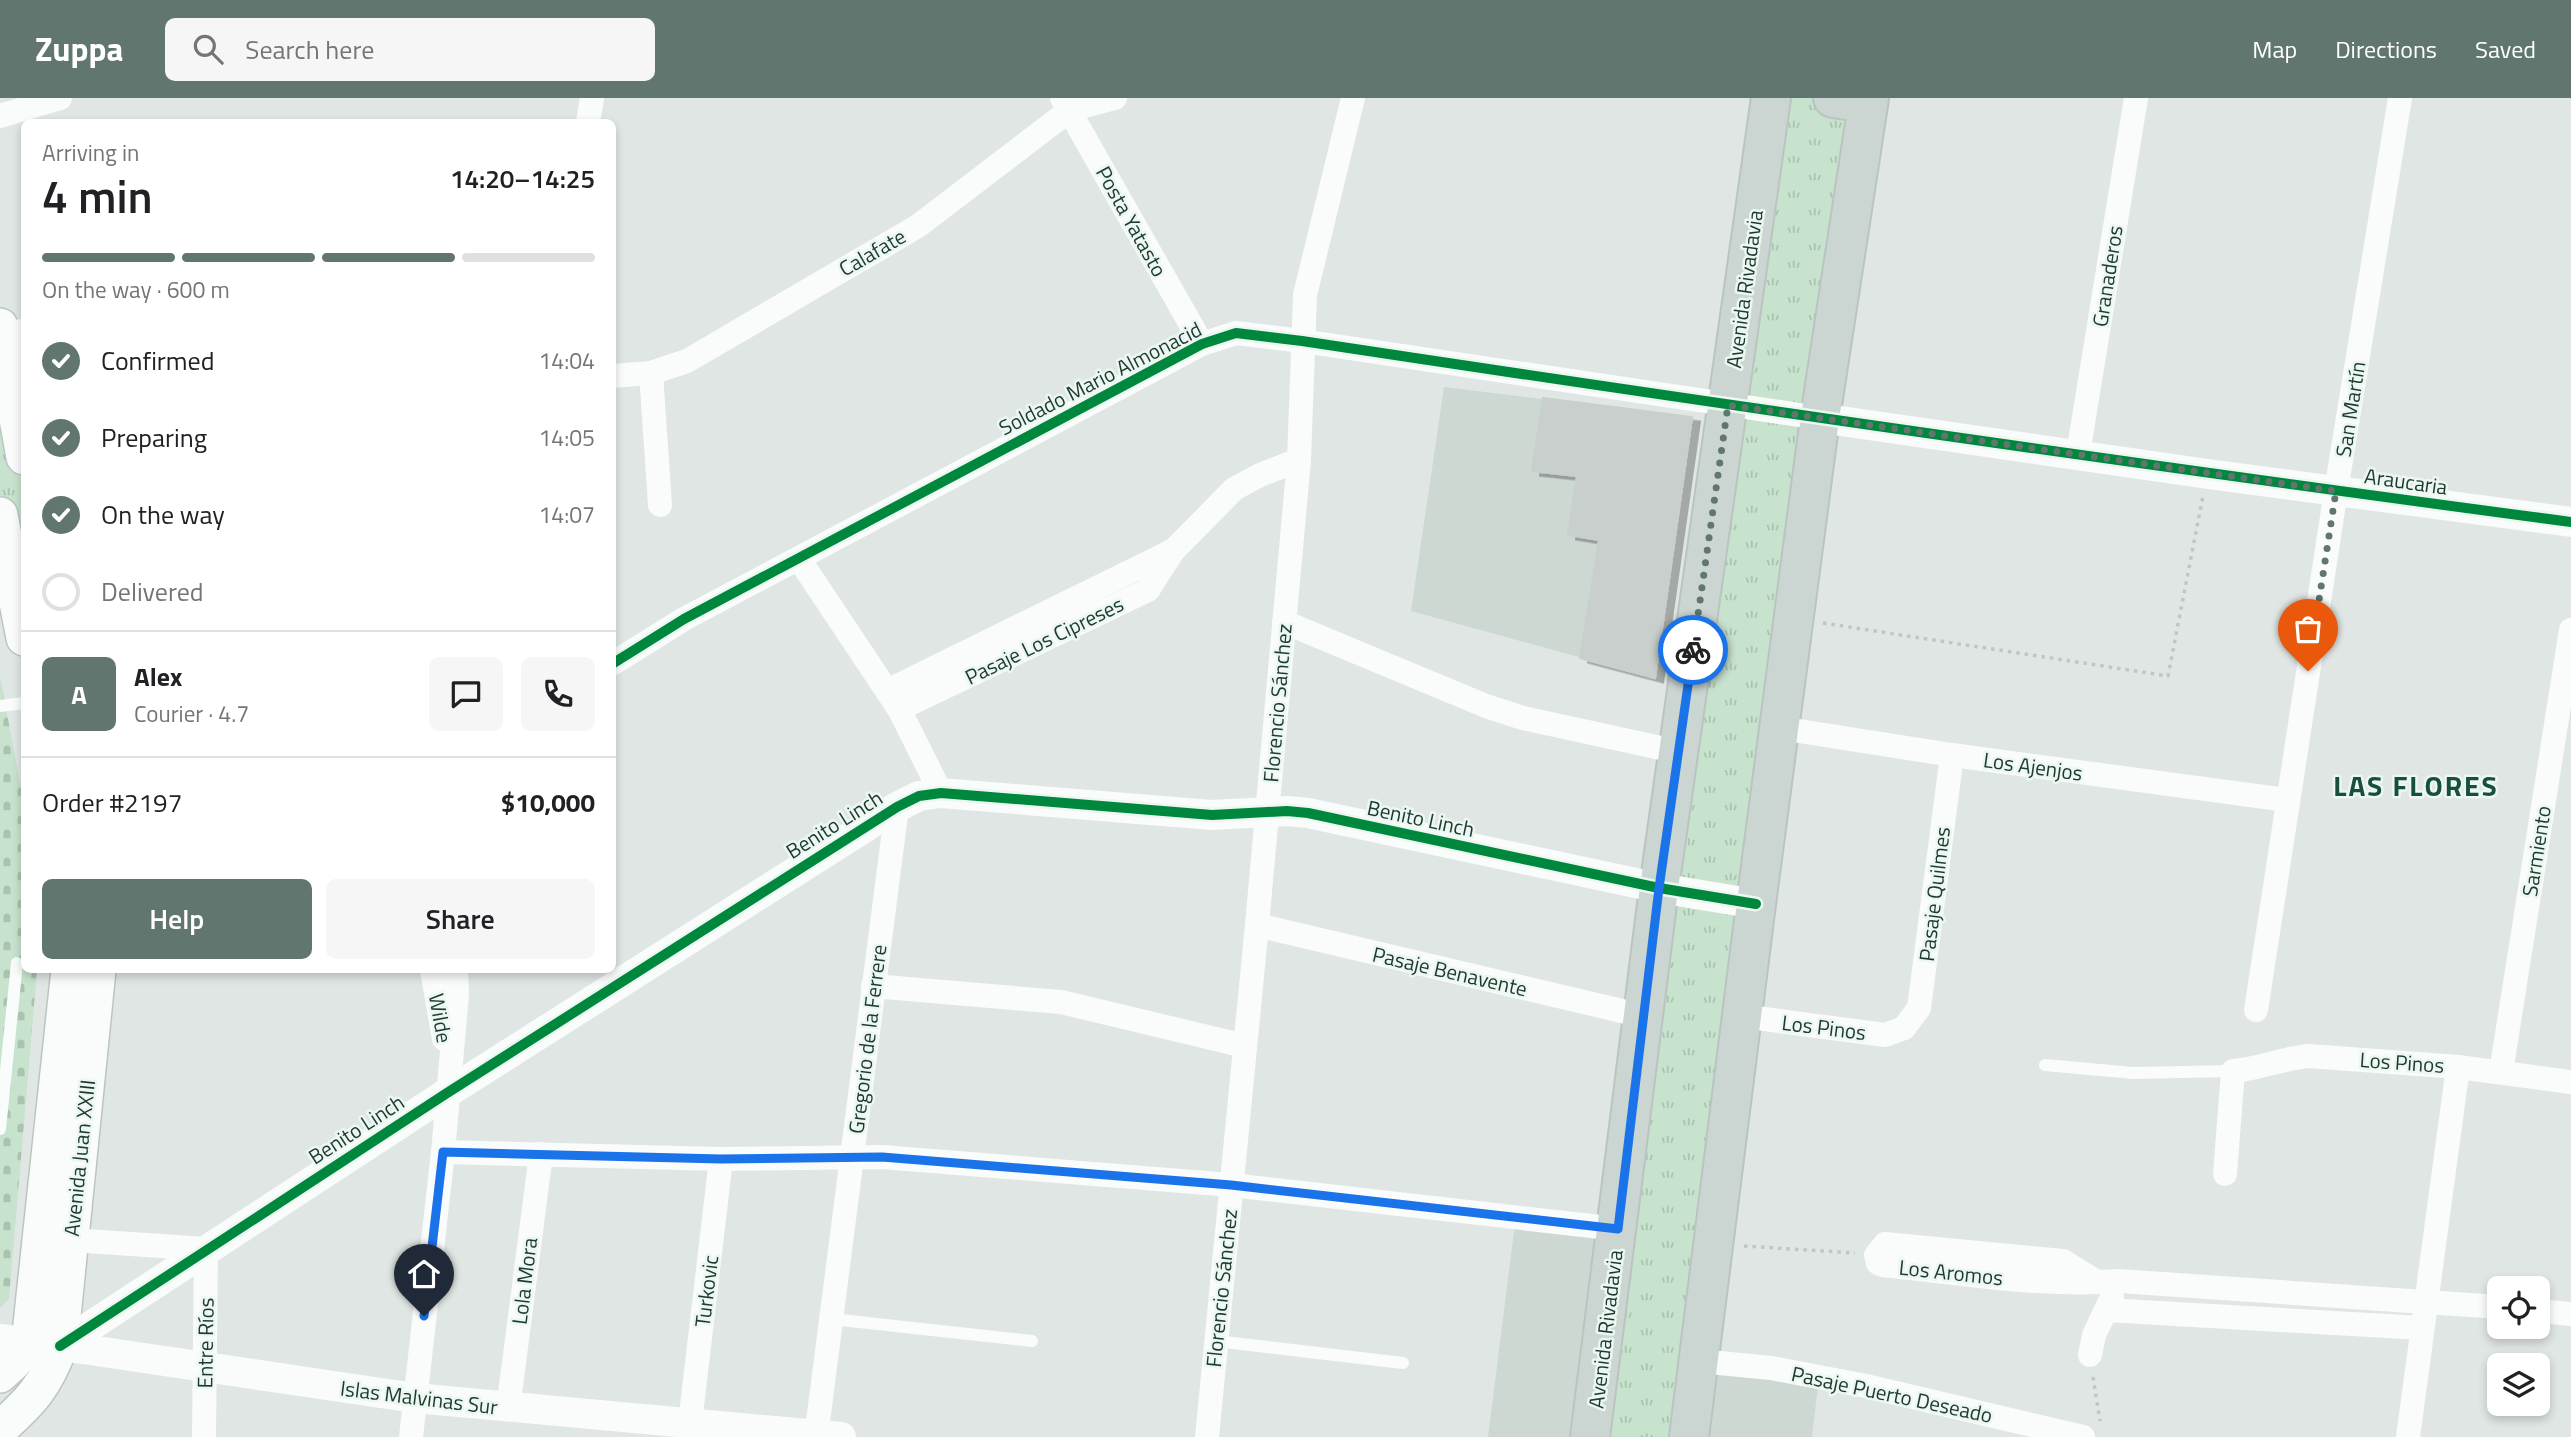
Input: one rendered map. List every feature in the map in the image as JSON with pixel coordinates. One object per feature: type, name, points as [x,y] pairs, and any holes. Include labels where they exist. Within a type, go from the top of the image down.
[{"type":"main road","name":"Avenida Rivadavia","points":[[1590,1437],[1659,888],[1771,98]]},
{"type":"main road","points":[[1689,1437],[1820,418],[1856,100]]},
{"type":"main road","points":[[9,330],[21,432]]},
{"type":"main road","points":[[0,515],[21,623]]},
{"type":"main road","name":"Avenida Juan XXIII","points":[[0,1429],[33,1398],[50,1373],[29,1343],[55,1239],[89,973]]},
{"type":"main road","points":[[0,1375],[29,1343]]},
{"type":"street","points":[[0,116],[60,98]]},
{"type":"street","points":[[588,119],[592,98]]},
{"type":"street","name":"Calafate","points":[[616,376],[651,373],[687,361],[918,226],[1066,104],[1115,98]]},
{"type":"street","name":"Florencio Sánchez","points":[[1207,1437],[1257,925],[1298,460],[1305,295],[1353,98]]},
{"type":"street","name":"Granaderos","points":[[2078,454],[2136,98]]},
{"type":"street","name":"San Martín","points":[[2256,1010],[2287,800],[2400,98]]},
{"type":"street","name":"Posta Yatasto","points":[[1066,104],[1202,344]]},
{"type":"street","name":"Soldado Mario Almonacid","points":[[616,662],[684,619],[1202,344],[1236,334],[1302,341],[1820,418]]},
{"type":"street","points":[[651,373],[660,505]]},
{"type":"street","name":"Araucaria","points":[[1820,418],[2208,474],[2571,522]]},
{"type":"street","name":"Pasaje Los Cipreses","points":[[893,700],[1173,551],[1234,489],[1298,460]]},
{"type":"street","points":[[799,559],[893,700],[941,793]]},
{"type":"street","points":[[1284,622],[1486,706],[1523,718],[1679,751]]},
{"type":"street","name":"Sarmiento","points":[[2501,1072],[2571,630]]},
{"type":"street","name":"Los Ajenjos","points":[[1780,728],[1952,755],[2287,800]]},
{"type":"street","name":"Pasaje Quilmes","points":[[1904,1028],[1919,1008],[1952,755]]},
{"type":"street","name":"Benito Linch","points":[[29,1343],[206,1249],[448,1080],[919,796],[941,793],[1212,815],[1287,811],[1308,813],[1659,888],[1756,904]]},
{"type":"street","name":"Gregorio de la Ferrere","points":[[824,1436],[832,1319],[897,807]]},
{"type":"street","name":"Pasaje Benavente","points":[[1257,925],[1643,1016]]},
{"type":"street","name":"Wilde","points":[[432,973],[448,1080]]},
{"type":"street","name":"Wilde","points":[[411,1437],[443,1152],[457,995],[456,973]]},
{"type":"street","points":[[873,986],[1061,1002],[1245,1046]]},
{"type":"street","name":"Los Pinos","points":[[1742,1016],[1885,1035],[1904,1028]]},
{"type":"street","name":"Los Pinos","points":[[2233,1071],[2251,1069],[2293,1057],[2309,1056],[2458,1067],[2571,1082]]},
{"type":"street","points":[[2408,1437],[2458,1067]]},
{"type":"street","points":[[2225,1174],[2233,1071]]},
{"type":"street","points":[[443,1152],[721,1159],[882,1157],[1231,1185],[1618,1229]]},
{"type":"street","name":"Lola Mora","points":[[508,1409],[541,1154]]},
{"type":"street","name":"Turkovic","points":[[690,1423],[721,1159]]},
{"type":"street","points":[[55,1239],[206,1249]]},
{"type":"street","name":"Los Aromos","points":[[1876,1255],[1885,1244],[2063,1261],[2108,1282],[2487,1306]]},
{"type":"street","name":"Entre Ríos","points":[[204,1437],[206,1249]]},
{"type":"street","points":[[2090,1355],[2094,1335],[2106,1310],[2108,1282]]},
{"type":"street","points":[[2106,1310],[2422,1328]]},
{"type":"street","points":[[2550,1312],[2571,1314]]},
{"type":"street","name":"Islas Malvinas Sur","points":[[29,1343],[508,1409],[824,1436]]},
{"type":"street","name":"Pasaje Puerto Deseado","points":[[1699,1361],[1771,1368],[2092,1430]]},
{"type":"lane","points":[[0,706],[21,703]]},
{"type":"lane","points":[[0,1129],[17,963]]},
{"type":"lane","points":[[2045,1065],[2133,1073],[2233,1071]]},
{"type":"lane","points":[[832,1319],[1032,1341]]},
{"type":"lane","points":[[1216,1341],[1403,1363]]},
{"type":"path","points":[[1794,619],[2168,676],[2208,474]]},
{"type":"path","points":[[1714,1244],[1876,1255]]},
{"type":"path","points":[[2090,1355],[2092,1430]]},
{"type":"shaded area","points":[[1444,387],[1692,417],[1655,678],[1411,611]]},
{"type":"shaded area","points":[[1516,1216],[1618,1229],[1590,1437],[1488,1437]]},
{"type":"shaded area","points":[[1699,1361],[1819,1377],[1812,1437],[1689,1437]]},
{"type":"green space","points":[[1771,98],[1869,98],[1689,1437],[1590,1437]]},
{"type":"green space","points":[[0,326],[21,441],[21,623],[0,515]]},
{"type":"green space","points":[[0,676],[21,789],[21,973],[37,973],[9,1299],[0,1308]]},
{"type":"building","points":[[1543,398],[1692,417],[1655,678],[1580,658],[1599,540],[1568,535],[1577,476],[1532,471]]},
{"type":"building","points":[[1547,399],[1643,411],[1634,478],[1538,464]]},
{"type":"cycle path","points":[[616,662],[684,619],[1202,344],[1236,333],[2095,457],[2571,522]]},
{"type":"cycle path","points":[[60,1346],[447,1093],[897,807],[919,796],[941,793],[1212,815],[1287,811],[1308,813],[1659,888],[1756,904]]},
{"type":"way so far","points":[[1693,650],[1728,405],[2336,491],[2308,671]]},
{"type":"district","name":"LAS FLORES","points":[[2416,785]]},
{"type":"route","points":[[424,1316],[443,1152],[721,1159],[882,1157],[1231,1185],[1618,1229],[1659,888],[1693,650]]}]
